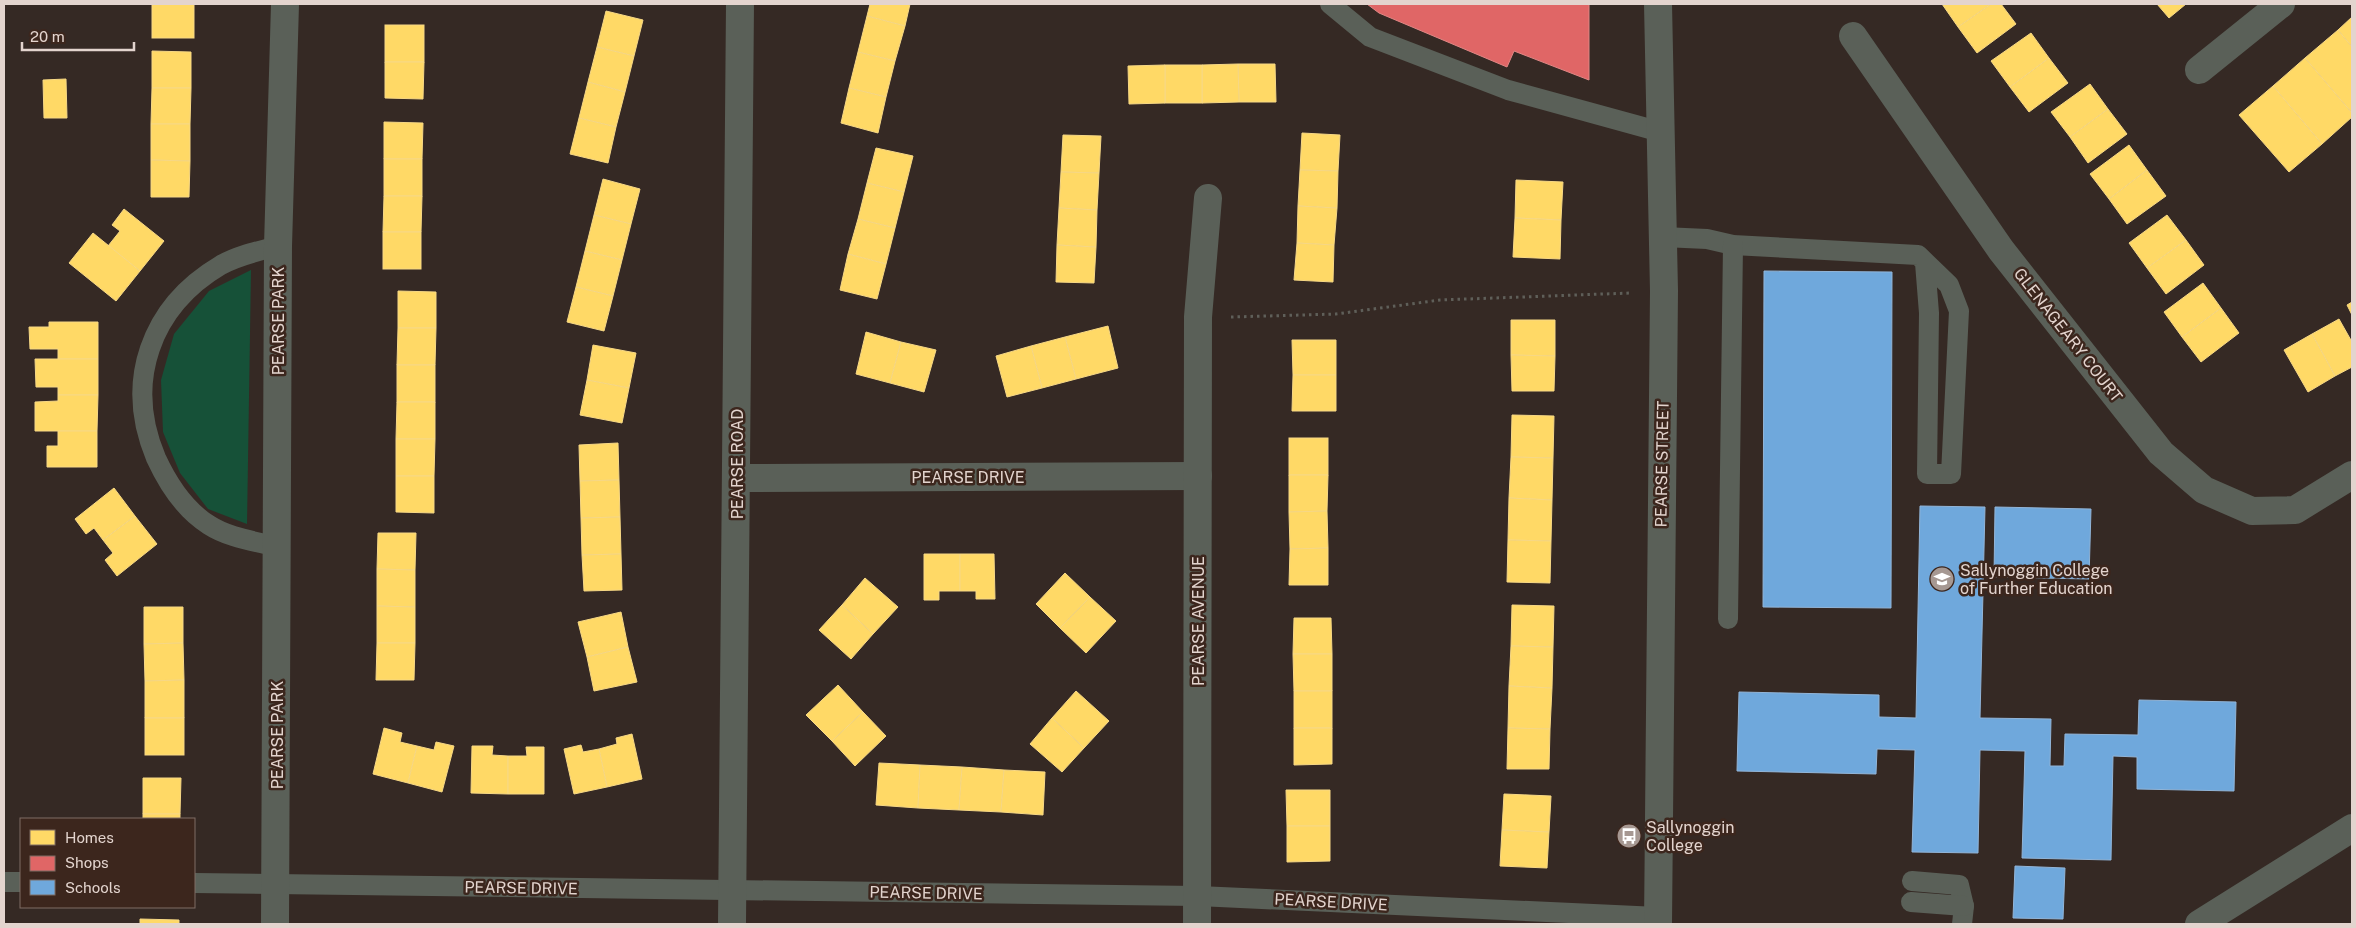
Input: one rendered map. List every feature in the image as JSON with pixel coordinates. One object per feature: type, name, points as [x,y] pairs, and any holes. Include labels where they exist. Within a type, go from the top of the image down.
[{"type":"street","name":"PEARSE PARK","points":[[275,924],[277,883],[278,246],[285,4]]},
{"type":"street","name":"PEARSE ROAD","points":[[732,924],[740,4]]},
{"type":"street","name":"PEARSE STREET","points":[[1658,4],[1664,292],[1658,921]]},
{"type":"street","points":[[2199,70],[2282,4]]},
{"type":"street","name":"GLENAGEARY COURT","points":[[1852,36],[2001,250],[2161,453],[2204,490],[2252,511],[2295,510],[2352,475]]},
{"type":"street","name":"PEARSE AVENUE","points":[[1197,924],[1198,317],[1208,198]]},
{"type":"street","name":"PEARSE DRIVE","points":[[737,478],[1198,476]]},
{"type":"street","points":[[2199,924],[2352,828]]},
{"type":"lane","points":[[1330,4],[1370,37],[1508,90],[1661,132]]},
{"type":"lane","points":[[1663,237],[1707,239],[1733,245],[1918,255],[1949,284],[1959,310],[1950,474],[1927,474],[1929,313],[1925,263]]},
{"type":"lane","points":[[1728,619],[1733,245]]},
{"type":"lane","name":"PEARSE PARK","points":[[278,246],[239,257],[221,266],[185,294],[169,313],[153,340],[144,366],[141,392],[149,439],[161,468],[188,508],[210,526],[236,537],[278,547]]},
{"type":"lane","points":[[1911,902],[1963,915],[1959,885],[1912,881]]},
{"type":"lane","points":[[4,882],[20,882]]},
{"type":"lane","name":"PEARSE DRIVE","points":[[195,883],[1198,896],[1658,921]]},
{"type":"path","points":[[1198,317],[1336,314],[1440,300],[1664,292]]},
{"type":"green space","points":[[251,270],[247,524],[208,509],[180,473],[163,432],[161,380],[174,334],[209,291]]},
{"type":"building: Homes","points":[[152,4],[194,4],[194,38],[152,38]]},
{"type":"building: Homes","points":[[870,4],[910,4],[905,26],[867,16]]},
{"type":"building: Homes","points":[[1942,4],[1991,4],[1958,27]]},
{"type":"building: Homes","points":[[1991,4],[2001,4],[2016,24],[1977,53],[1958,27]]},
{"type":"building: Homes","points":[[2157,4],[2186,4],[2169,18]]},
{"type":"building: Homes","points":[[606,11],[643,20],[634,56],[597,47]]},
{"type":"building: Homes","points":[[867,16],[905,26],[895,61],[858,52]]},
{"type":"building: Homes","points":[[2352,17],[2352,47],[2338,30]]},
{"type":"building: Homes","points":[[385,25],[424,25],[424,62],[385,62]]},
{"type":"building: Homes","points":[[2338,30],[2352,47],[2352,113],[2305,58]]},
{"type":"building: Homes","points":[[2031,33],[2049,58],[2010,87],[1991,61]]},
{"type":"building: Homes","points":[[597,47],[634,56],[625,92],[588,82]]},
{"type":"building: Homes","points":[[152,51],[191,52],[191,88],[152,88]]},
{"type":"building: Homes","points":[[858,52],[895,61],[886,97],[849,88]]},
{"type":"building: Homes","points":[[2049,58],[2068,83],[2029,112],[2010,87]]},
{"type":"building: Homes","points":[[2305,58],[2352,113],[2352,117],[2322,144],[2273,86]]},
{"type":"building: Homes","points":[[385,62],[424,62],[423,99],[385,98]]},
{"type":"building: Homes","points":[[1238,64],[1275,64],[1276,102],[1239,102]]},
{"type":"building: Homes","points":[[1238,64],[1239,102],[1202,103],[1202,65]]},
{"type":"building: Homes","points":[[1165,65],[1202,65],[1202,103],[1165,103]]},
{"type":"building: Homes","points":[[1165,65],[1165,103],[1129,104],[1128,66]]},
{"type":"building: Homes","points":[[66,79],[67,118],[44,118],[43,80]]},
{"type":"building: Homes","points":[[588,82],[625,92],[616,127],[579,118]]},
{"type":"building: Homes","points":[[2090,84],[2108,109],[2070,137],[2051,112]]},
{"type":"building: Homes","points":[[2273,86],[2322,144],[2289,172],[2239,115]]},
{"type":"building: Homes","points":[[152,88],[191,88],[190,124],[151,124]]},
{"type":"building: Homes","points":[[849,88],[886,97],[878,133],[841,123]]},
{"type":"building: Homes","points":[[2108,109],[2127,134],[2088,163],[2070,137]]},
{"type":"building: Homes","points":[[579,118],[616,127],[608,163],[570,154]]},
{"type":"building: Homes","points":[[384,122],[423,123],[422,159],[384,159]]},
{"type":"building: Homes","points":[[151,124],[190,124],[190,161],[151,160]]},
{"type":"building: Homes","points":[[1302,133],[1340,135],[1338,171],[1300,170]]},
{"type":"building: Homes","points":[[1063,135],[1101,136],[1099,173],[1061,172]]},
{"type":"building: Homes","points":[[2129,145],[2147,170],[2109,199],[2090,174]]},
{"type":"building: Homes","points":[[876,148],[913,156],[904,192],[867,183]]},
{"type":"building: Homes","points":[[384,159],[422,159],[422,196],[384,196]]},
{"type":"building: Homes","points":[[151,160],[190,161],[189,197],[151,197]]},
{"type":"building: Homes","points":[[1300,170],[1338,171],[1337,208],[1298,206]]},
{"type":"building: Homes","points":[[2147,170],[2166,196],[2127,224],[2109,199]]},
{"type":"building: Homes","points":[[1061,172],[1099,173],[1097,210],[1059,208]]},
{"type":"building: Homes","points":[[603,179],[640,189],[631,224],[594,215]]},
{"type":"building: Homes","points":[[1516,180],[1563,182],[1561,220],[1515,218]]},
{"type":"building: Homes","points":[[867,183],[904,192],[895,228],[858,219]]},
{"type":"building: Homes","points":[[384,196],[422,196],[421,232],[383,232]]},
{"type":"building: Homes","points":[[1298,206],[1337,208],[1334,245],[1297,243]]},
{"type":"building: Homes","points":[[1059,208],[1097,210],[1096,247],[1057,245]]},
{"type":"building: Homes","points":[[124,209],[164,241],[140,271],[108,246],[120,231],[112,225]]},
{"type":"building: Homes","points":[[594,215],[631,224],[622,260],[585,251]]},
{"type":"building: Homes","points":[[2167,215],[2186,240],[2147,268],[2129,243]]},
{"type":"building: Homes","points":[[1515,218],[1561,220],[1560,259],[1513,257]]},
{"type":"building: Homes","points":[[858,219],[895,228],[886,264],[848,254]]},
{"type":"building: Homes","points":[[383,232],[421,232],[421,269],[383,269]]},
{"type":"building: Homes","points":[[93,233],[140,271],[116,301],[69,263]]},
{"type":"building: Homes","points":[[2186,240],[2204,265],[2166,294],[2147,268]]},
{"type":"building: Homes","points":[[1297,243],[1334,245],[1333,282],[1294,280]]},
{"type":"building: Homes","points":[[1057,245],[1096,247],[1094,283],[1056,282]]},
{"type":"building: Homes","points":[[585,251],[622,260],[613,296],[576,287]]},
{"type":"building: Homes","points":[[848,254],[886,264],[877,299],[840,290]]},
{"type":"building: Homes","points":[[2203,283],[2221,308],[2182,337],[2164,312]]},
{"type":"building: Homes","points":[[576,287],[613,296],[604,331],[567,322]]},
{"type":"building: Homes","points":[[398,291],[436,292],[436,328],[398,328]]},
{"type":"building: Homes","points":[[2352,302],[2352,315],[2347,305]]},
{"type":"building: Homes","points":[[2221,308],[2239,333],[2201,362],[2182,337]]},
{"type":"building: Homes","points":[[2339,319],[2352,342],[2352,367],[2335,376],[2312,334]]},
{"type":"building: Homes","points":[[1511,320],[1555,320],[1555,356],[1511,355]]},
{"type":"building: Homes","points":[[49,322],[98,322],[98,359],[58,359],[58,349],[30,349],[29,327],[49,327]]},
{"type":"building: Homes","points":[[1108,326],[1118,368],[1076,379],[1065,337]]},
{"type":"building: Homes","points":[[398,328],[436,328],[435,365],[397,365]]},
{"type":"building: Homes","points":[[866,332],[901,342],[890,383],[856,374]]},
{"type":"building: Homes","points":[[2312,334],[2335,376],[2308,392],[2284,350]]},
{"type":"building: Homes","points":[[1065,337],[1076,379],[1042,388],[1031,346]]},
{"type":"building: Homes","points":[[1292,340],[1336,340],[1336,375],[1293,375]]},
{"type":"building: Homes","points":[[901,342],[936,350],[924,392],[890,383]]},
{"type":"building: Homes","points":[[593,345],[636,353],[629,388],[587,380]]},
{"type":"building: Homes","points":[[1031,346],[1042,388],[1007,397],[996,356]]},
{"type":"building: Homes","points":[[1511,355],[1555,356],[1554,391],[1512,391]]},
{"type":"building: Homes","points":[[35,359],[98,359],[98,395],[58,395],[58,387],[36,387]]},
{"type":"building: Homes","points":[[397,365],[435,365],[435,402],[397,402]]},
{"type":"building: Homes","points":[[1293,375],[1336,375],[1336,411],[1292,411]]},
{"type":"building: Homes","points":[[587,380],[629,388],[622,423],[580,415]]},
{"type":"building: Homes","points":[[58,395],[98,395],[97,431],[35,431],[35,402],[58,401]]},
{"type":"building: Homes","points":[[397,402],[435,402],[435,439],[396,439]]},
{"type":"building: Homes","points":[[1512,415],[1554,416],[1553,458],[1511,457]]},
{"type":"building: Homes","points":[[58,431],[97,431],[97,467],[47,467],[47,446],[58,446]]},
{"type":"building: Homes","points":[[1289,438],[1328,438],[1328,475],[1289,475]]},
{"type":"building: Homes","points":[[396,439],[435,439],[434,476],[396,476]]},
{"type":"building: Homes","points":[[618,443],[619,480],[580,481],[579,445]]},
{"type":"building: Homes","points":[[1511,457],[1553,458],[1552,500],[1509,498]]},
{"type":"building: Homes","points":[[1289,475],[1328,475],[1327,511],[1289,512]]},
{"type":"building: Homes","points":[[396,476],[434,476],[434,513],[396,512]]},
{"type":"building: Homes","points":[[619,480],[620,517],[581,518],[580,481]]},
{"type":"building: Homes","points":[[114,488],[135,516],[103,540],[94,528],[86,534],[75,519]]},
{"type":"building: Homes","points":[[1509,498],[1552,500],[1551,541],[1508,540]]},
{"type":"building: Homes","points":[[1327,511],[1328,548],[1290,549],[1289,512]]},
{"type":"building: Homes","points":[[135,516],[157,544],[117,576],[105,560],[113,553],[103,540]]},
{"type":"building: Homes","points":[[620,517],[621,554],[582,555],[581,518]]},
{"type":"building: Homes","points":[[378,533],[416,533],[415,570],[377,569]]},
{"type":"building: Homes","points":[[1508,540],[1551,541],[1550,583],[1507,582]]},
{"type":"building: Homes","points":[[1328,548],[1328,585],[1289,585],[1290,549]]},
{"type":"building: Homes","points":[[621,554],[622,590],[584,591],[582,555]]},
{"type":"building: Homes","points":[[924,554],[960,554],[960,591],[939,591],[939,600],[924,600]]},
{"type":"building: Homes","points":[[960,554],[994,554],[995,599],[976,599],[976,591],[960,591]]},
{"type":"building: Homes","points":[[377,569],[415,570],[415,607],[377,606]]},
{"type":"building: Homes","points":[[1065,573],[1090,597],[1060,628],[1036,604]]},
{"type":"building: Homes","points":[[865,578],[898,607],[873,634],[842,605]]},
{"type":"building: Homes","points":[[1090,597],[1116,621],[1086,653],[1060,628]]},
{"type":"building: Homes","points":[[842,605],[873,634],[851,659],[819,630]]},
{"type":"building: Homes","points":[[1512,605],[1554,606],[1553,647],[1511,646]]},
{"type":"building: Homes","points":[[377,606],[415,607],[415,643],[377,643]]},
{"type":"building: Homes","points":[[144,607],[183,607],[183,643],[144,644]]},
{"type":"building: Homes","points":[[621,612],[628,647],[587,657],[578,622]]},
{"type":"building: Homes","points":[[1294,618],[1331,618],[1332,654],[1293,654]]},
{"type":"building: Homes","points":[[183,643],[184,680],[145,681],[144,644]]},
{"type":"building: Homes","points":[[377,643],[415,643],[414,680],[376,680]]},
{"type":"building: Homes","points":[[1511,646],[1553,647],[1552,688],[1509,686]]},
{"type":"building: Homes","points":[[628,647],[637,682],[594,691],[587,657]]},
{"type":"building: Homes","points":[[1293,654],[1332,654],[1332,691],[1294,691]]},
{"type":"building: Homes","points":[[184,680],[184,718],[145,718],[145,681]]},
{"type":"building: Homes","points":[[838,685],[863,712],[832,741],[806,715]]},
{"type":"building: Homes","points":[[1509,686],[1552,688],[1550,729],[1508,728]]},
{"type":"building: Homes","points":[[1076,691],[1109,721],[1084,748],[1052,718]]},
{"type":"building: Homes","points":[[1294,691],[1332,691],[1332,728],[1294,728]]},
{"type":"building: Homes","points":[[863,712],[886,736],[855,766],[832,741]]},
{"type":"building: Homes","points":[[145,718],[184,718],[184,755],[145,755]]},
{"type":"building: Homes","points":[[1052,718],[1084,748],[1062,772],[1030,744]]},
{"type":"building: Homes","points":[[384,728],[402,733],[400,742],[417,746],[408,783],[373,774]]},
{"type":"building: Homes","points":[[1294,728],[1332,728],[1332,764],[1294,765]]},
{"type":"building: Homes","points":[[1508,728],[1550,729],[1549,769],[1507,769]]},
{"type":"building: Homes","points":[[632,734],[642,779],[607,787],[599,749],[617,744],[616,738]]},
{"type":"building: Homes","points":[[436,742],[454,746],[442,792],[408,783],[417,746],[434,750]]},
{"type":"building: Homes","points":[[581,745],[583,752],[599,749],[607,787],[574,794],[564,749]]},
{"type":"building: Homes","points":[[472,746],[493,746],[492,755],[508,756],[508,794],[471,793]]},
{"type":"building: Homes","points":[[526,747],[544,747],[544,794],[508,794],[508,756],[527,756]]},
{"type":"building: Homes","points":[[879,763],[920,765],[918,808],[876,805]]},
{"type":"building: Homes","points":[[920,765],[962,767],[959,810],[918,808]]},
{"type":"building: Homes","points":[[962,767],[1004,770],[1001,812],[959,810]]},
{"type":"building: Homes","points":[[1004,770],[1045,772],[1043,815],[1001,812]]},
{"type":"building: Homes","points":[[143,778],[181,778],[180,814],[143,814]]},
{"type":"building: Homes","points":[[1286,790],[1330,790],[1330,826],[1287,826]]},
{"type":"building: Homes","points":[[1504,794],[1551,796],[1549,832],[1502,830]]},
{"type":"building: Homes","points":[[143,814],[180,814],[180,818],[143,818]]},
{"type":"building: Homes","points":[[1287,826],[1330,826],[1330,861],[1287,862]]},
{"type":"building: Homes","points":[[1502,830],[1549,832],[1547,868],[1500,866]]},
{"type":"building: Homes","points":[[140,919],[179,920],[179,924],[140,924]]},
{"type":"building: Shops","points":[[1367,4],[1589,4],[1589,80],[1514,51],[1507,67],[1379,13]]},
{"type":"building: Schools","points":[[1764,271],[1892,272],[1891,608],[1763,607]]},
{"type":"building: Schools","points":[[1920,506],[1985,507],[1980,718],[2051,719],[2050,766],[2064,766],[2065,734],[2138,735],[2139,700],[2236,702],[2234,791],[2137,789],[2137,757],[2113,756],[2111,860],[2022,858],[2025,751],[1980,750],[1978,853],[1912,852],[1915,750],[1877,749],[1876,774],[1737,771],[1739,692],[1879,695],[1879,717],[1916,718]]},
{"type":"building: Schools","points":[[1995,507],[2091,509],[2089,579],[1994,577]]},
{"type":"building: Schools","points":[[2015,866],[2065,868],[2063,919],[2013,918]]},
{"type":"place","name":"Sallynoggin College of Further Education","points":[[1942,579]]},
{"type":"place","name":"Sallynoggin College","points":[[1629,836]]}]
